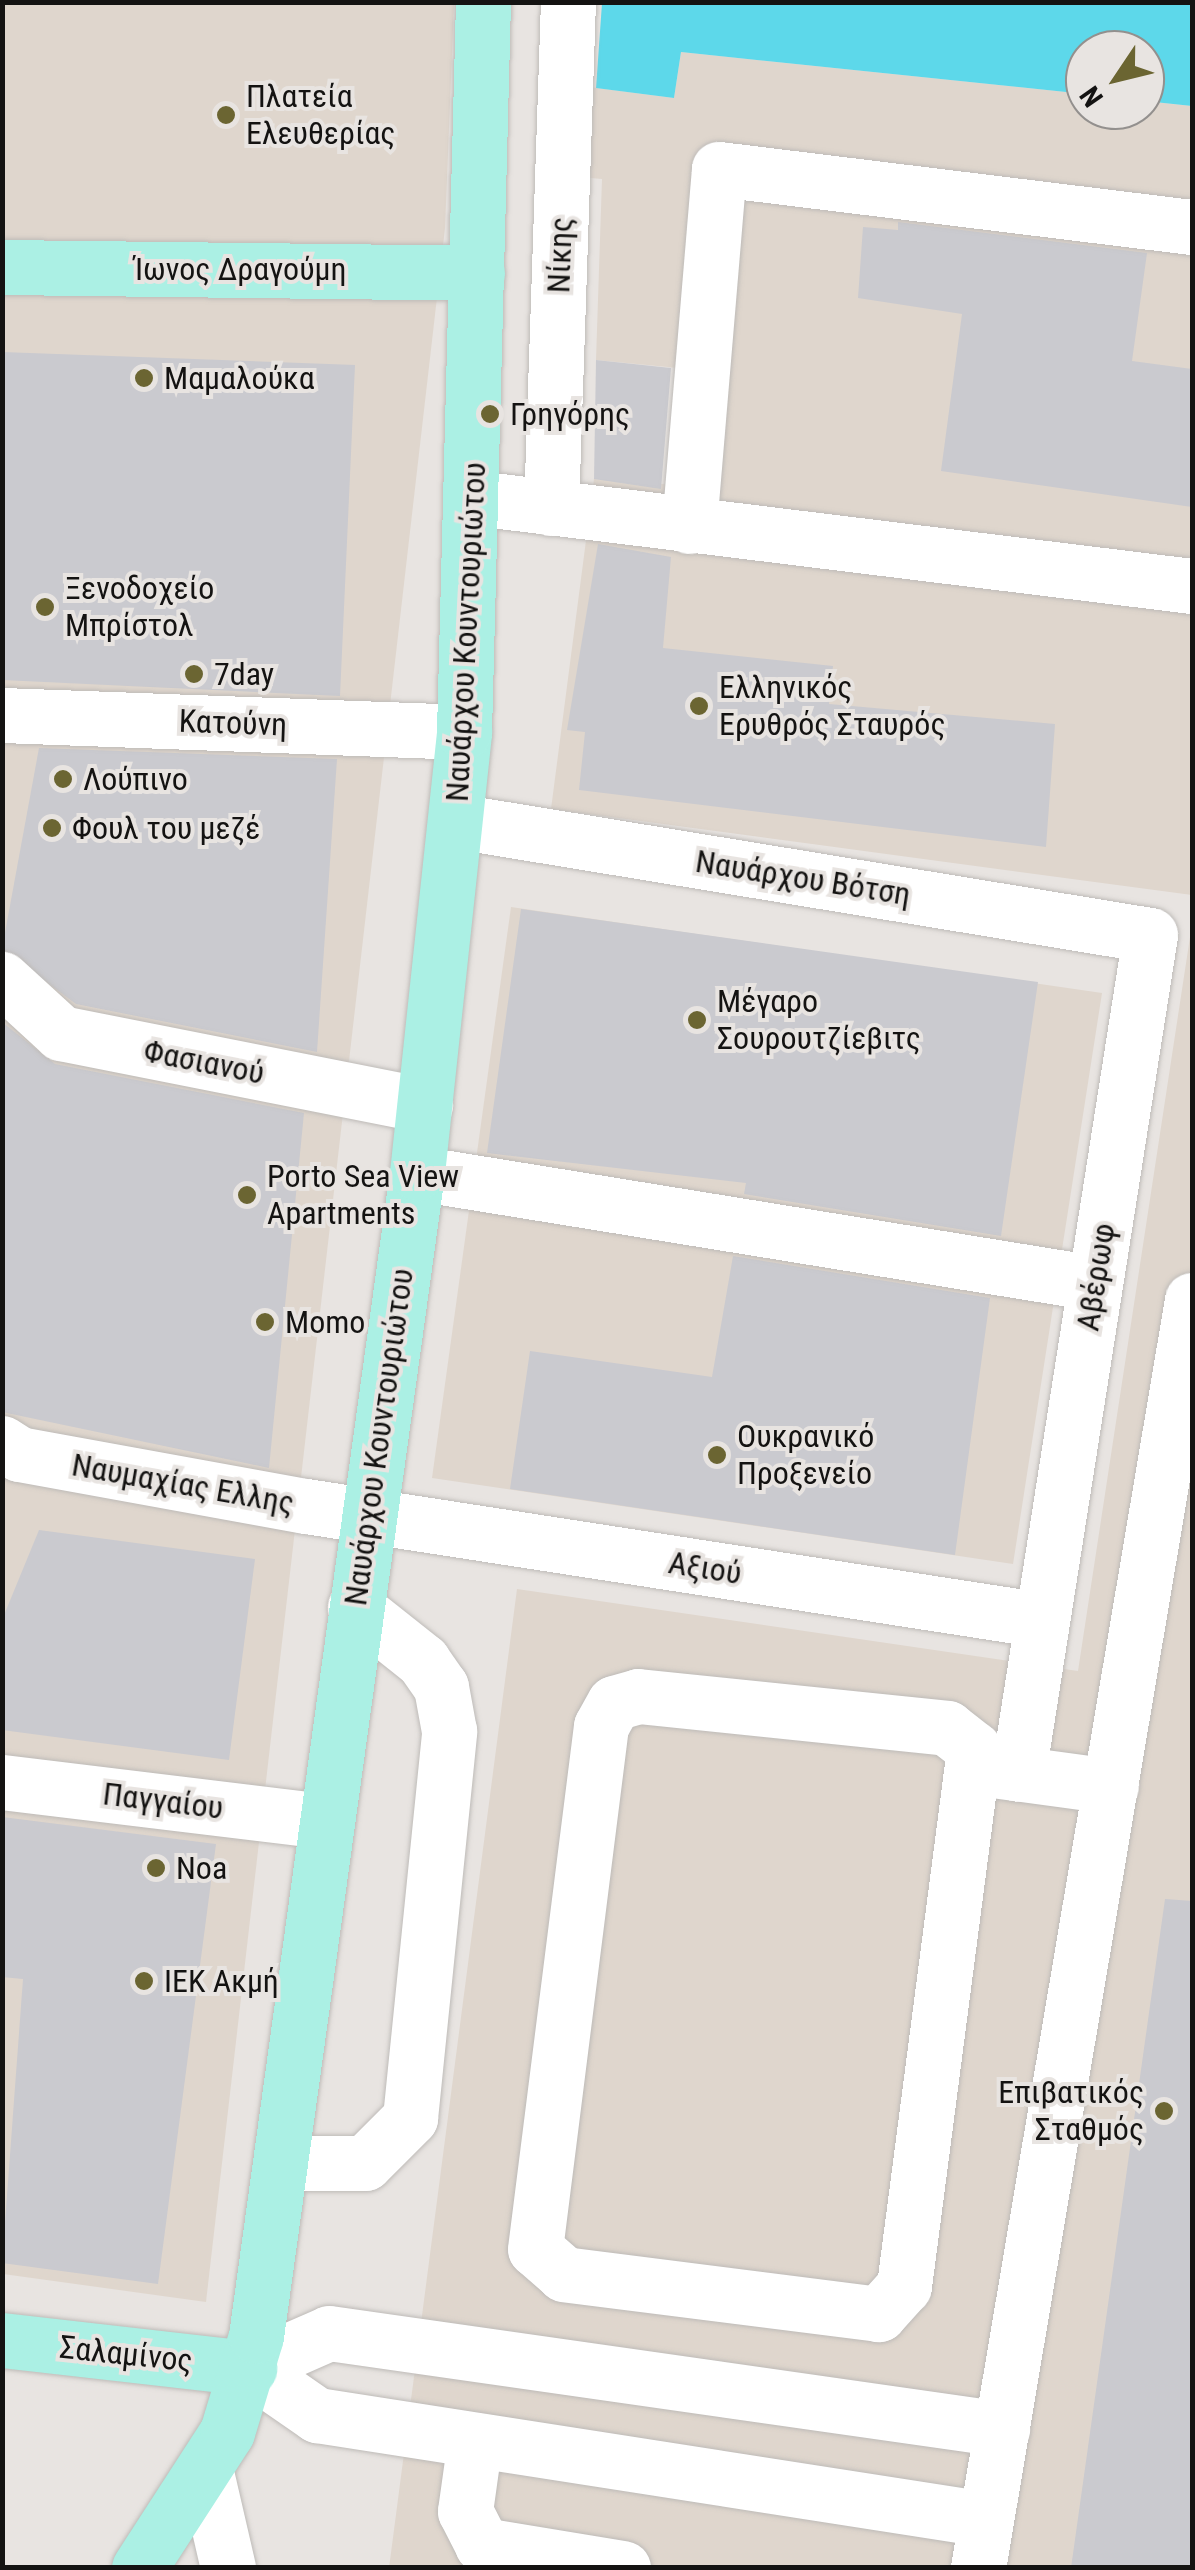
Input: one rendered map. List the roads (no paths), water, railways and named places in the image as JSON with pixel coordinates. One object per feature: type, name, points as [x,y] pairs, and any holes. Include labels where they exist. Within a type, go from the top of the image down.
[{"type":"main road","points":[[477,273],[483,2]]},
{"type":"main road","name":"Ίωνος Δραγούμη","points":[[2,267],[477,273]]},
{"type":"main road","name":"Ναυάρχου Κουντουριώτου","points":[[139,2568],[205,2468],[249,2368],[283,2163],[324,1821],[426,1106],[456,820],[476,498],[477,273]]},
{"type":"main road","name":"Σαλαμίνος","points":[[2,2340],[249,2368]]},
{"type":"street","name":"Νίκης","points":[[551,508],[568,2]]},
{"type":"street","points":[[689,526],[719,169],[1192,228]]},
{"type":"street","points":[[476,498],[1192,586]]},
{"type":"street","name":"Κατούνη","points":[[2,715],[464,732]]},
{"type":"street","name":"Ναυάρχου Βότση","points":[[456,820],[1150,935]]},
{"type":"street","name":"Αβέρωφ","points":[[998,1771],[947,1728],[638,1696],[614,1703],[596,1765],[535,2236],[541,2261],[564,2274],[866,2315],[891,2308],[904,2286],[998,1771],[1042,1620],[1150,935]]},
{"type":"street","name":"Φασιανού","points":[[2,979],[61,1034],[426,1106]]},
{"type":"street","points":[[416,1173],[1095,1284]]},
{"type":"street","points":[[249,2368],[317,2415],[476,2440],[982,2543],[1192,1300]]},
{"type":"street","name":"Ναυμαχίας Ελλης","points":[[8,1463],[367,1515]]},
{"type":"street","name":"Αξιού","points":[[367,1515],[1042,1620]]},
{"type":"street","points":[[283,2163],[365,2163],[410,2118],[448,1731],[441,1687],[424,1660],[355,1607]]},
{"type":"street","points":[[998,1771],[1112,1786]]},
{"type":"street","name":"Παγγαίου","points":[[2,1782],[324,1821]]},
{"type":"street","points":[[249,2368],[328,2333],[1002,2429]]},
{"type":"street","points":[[476,2440],[465,2512],[482,2545],[623,2568]]},
{"type":"street","points":[[205,2468],[228,2568]]},
{"type":"water","points":[[602,3],[1192,3],[1192,106],[1165,103],[1165,30],[1065,30],[1065,92],[681,52],[674,98],[596,88]]},
{"type":"place","name":"Πλατεία Ελευθερίας","points":[[226,115]]},
{"type":"place","name":"Μαμαλούκα","points":[[144,378]]},
{"type":"place","name":"Γρηγόρης","points":[[490,414]]},
{"type":"place","name":"Ξενοδοχείο Μπρίστολ","points":[[45,607]]},
{"type":"place","name":"7day","points":[[194,674]]},
{"type":"place","name":"Ελληνικός Ερυθρός Σταυρός","points":[[699,706]]},
{"type":"place","name":"Λούπινο","points":[[63,779]]},
{"type":"place","name":"Φουλ του μεζέ","points":[[52,828]]},
{"type":"place","name":"Μέγαρο Σουρουτζίεβιτς","points":[[697,1020]]},
{"type":"place","name":"Porto Sea View Apartments","points":[[247,1195]]},
{"type":"place","name":"Momo","points":[[265,1322]]},
{"type":"place","name":"Ουκρανικό Προξενείο","points":[[717,1455]]},
{"type":"place","name":"Noa","points":[[156,1868]]},
{"type":"place","name":"ΙΕΚ Ακμή","points":[[144,1981]]},
{"type":"place","name":"Επιβατικός Σταθμός","points":[[1164,2111]]}]
